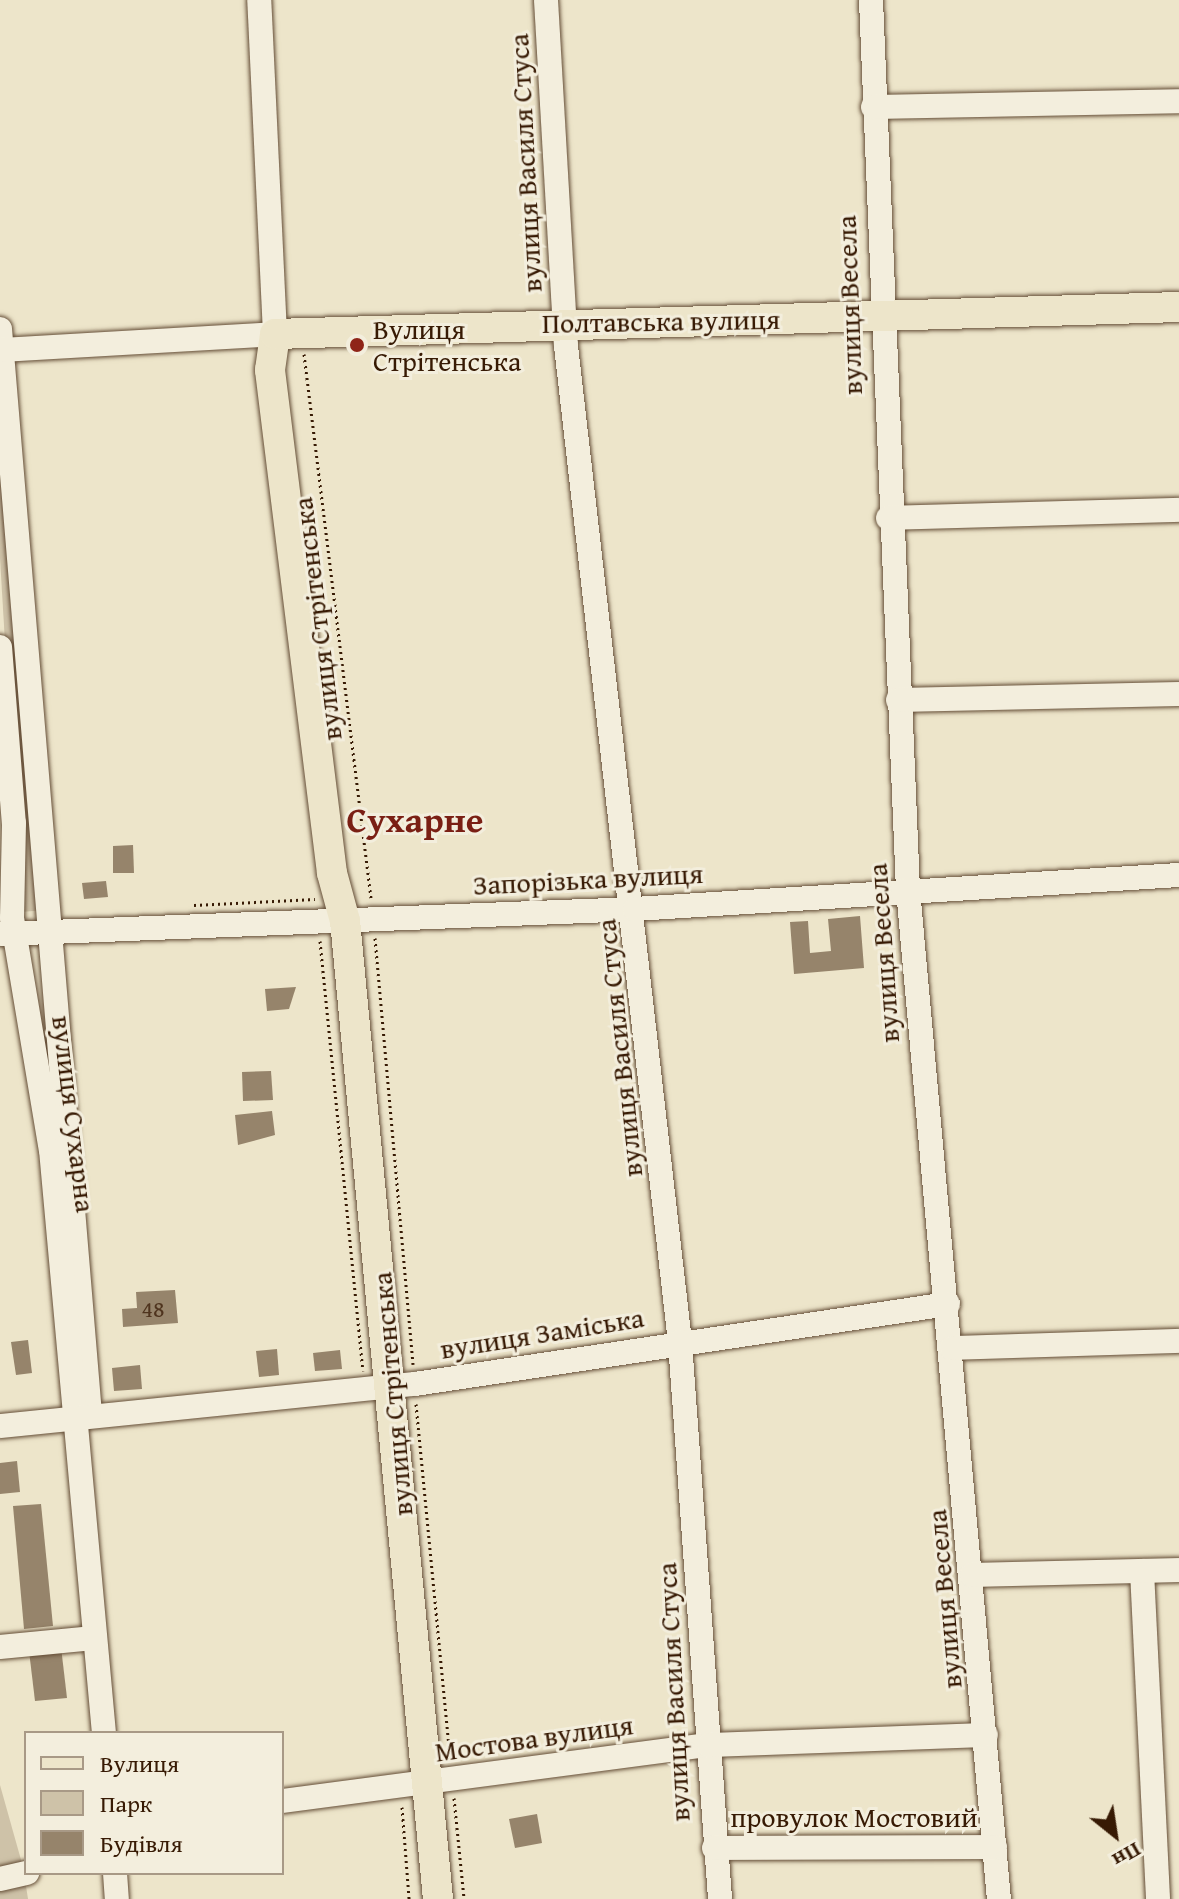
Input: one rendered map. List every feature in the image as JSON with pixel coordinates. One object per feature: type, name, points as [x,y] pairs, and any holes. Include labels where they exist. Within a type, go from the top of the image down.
[{"type":"main road","name":"Полтавська вулиця","points":[[284,339],[564,324],[1179,307]]},
{"type":"main road","name":"вулиця Стрітенська","points":[[284,339],[403,1385],[427,1782],[438,1899]]},
{"type":"street","name":"вулиця Стрітенська","points":[[259,0],[284,339]]},
{"type":"street","name":"вулиця Василя Стуса","points":[[546,0],[564,324],[635,909],[680,1342],[720,1899]]},
{"type":"street","name":"вулиця Весела","points":[[871,0],[879,315],[908,890],[952,1348],[999,1899]]},
{"type":"street","points":[[873,107],[1179,101]]},
{"type":"street","name":"Полтавська вулиця","points":[[1,343],[284,339]]},
{"type":"street","name":"вулиця Сухарна","points":[[1,343],[54,932],[60,1150],[82,1416],[94,1638],[104,1731]]},
{"type":"street","points":[[888,518],[1179,510]]},
{"type":"street","name":"вулиця Сухарна","points":[[0,647],[7,933],[60,1150]]},
{"type":"street","points":[[898,700],[1179,694]]},
{"type":"street","name":"Запорізька вулиця","points":[[7,933],[54,932],[350,906],[635,909],[1179,875]]},
{"type":"street","name":"вулиця Заміська","points":[[0,1426],[403,1385],[948,1304]]},
{"type":"street","points":[[952,1348],[1179,1341]]},
{"type":"street","points":[[972,1575],[1179,1570]]},
{"type":"street","points":[[1142,1571],[1158,1899]]},
{"type":"street","points":[[0,1647],[94,1638]]},
{"type":"street","name":"Мостова вулиця","points":[[284,1801],[709,1745],[986,1735]]},
{"type":"street","name":"провулок Мостовий","points":[[714,1848],[995,1847]]},
{"type":"street","points":[[0,1879],[24,1874]]},
{"type":"street","points":[[115,1875],[117,1899]]},
{"type":"path","points":[[284,339],[403,1385],[427,1782],[409,1899]]},
{"type":"path","points":[[427,1782],[464,1899]]},
{"type":"green space","points":[[0,433],[46,910],[21,912],[0,558]]},
{"type":"green space","points":[[0,1785],[23,1867],[28,1899],[0,1899]]},
{"type":"building","points":[[133,845],[134,873],[113,873],[113,846]]},
{"type":"building","points":[[106,881],[108,897],[84,899],[82,883]]},
{"type":"building","points":[[860,916],[864,968],[794,974],[790,922],[808,921],[810,953],[831,951],[828,919]]},
{"type":"building","points":[[296,987],[289,1009],[267,1011],[265,989]]},
{"type":"building","points":[[271,1071],[273,1100],[243,1101],[242,1072]]},
{"type":"building","points":[[272,1111],[275,1135],[238,1145],[235,1115]]},
{"type":"building","points":[[175,1290],[178,1323],[123,1327],[122,1309],[137,1308],[136,1292]]},
{"type":"building","points":[[28,1340],[32,1373],[16,1375],[11,1342]]},
{"type":"building","points":[[277,1349],[279,1375],[259,1377],[256,1351]]},
{"type":"building","points":[[340,1350],[342,1369],[315,1371],[313,1353]]},
{"type":"building","points":[[140,1365],[142,1389],[114,1391],[112,1368]]},
{"type":"building","points":[[17,1461],[20,1492],[0,1494],[0,1463]]},
{"type":"building","points":[[41,1504],[53,1626],[24,1629],[13,1506]]},
{"type":"building","points":[[61,1647],[67,1698],[35,1701],[29,1651]]},
{"type":"building","points":[[537,1814],[542,1843],[515,1848],[509,1819]]},
{"type":"place","name":"Вулиця Стрітенська","points":[[357,345]]},
{"type":"district","name":"Сухарне","points":[[415,819]]}]
